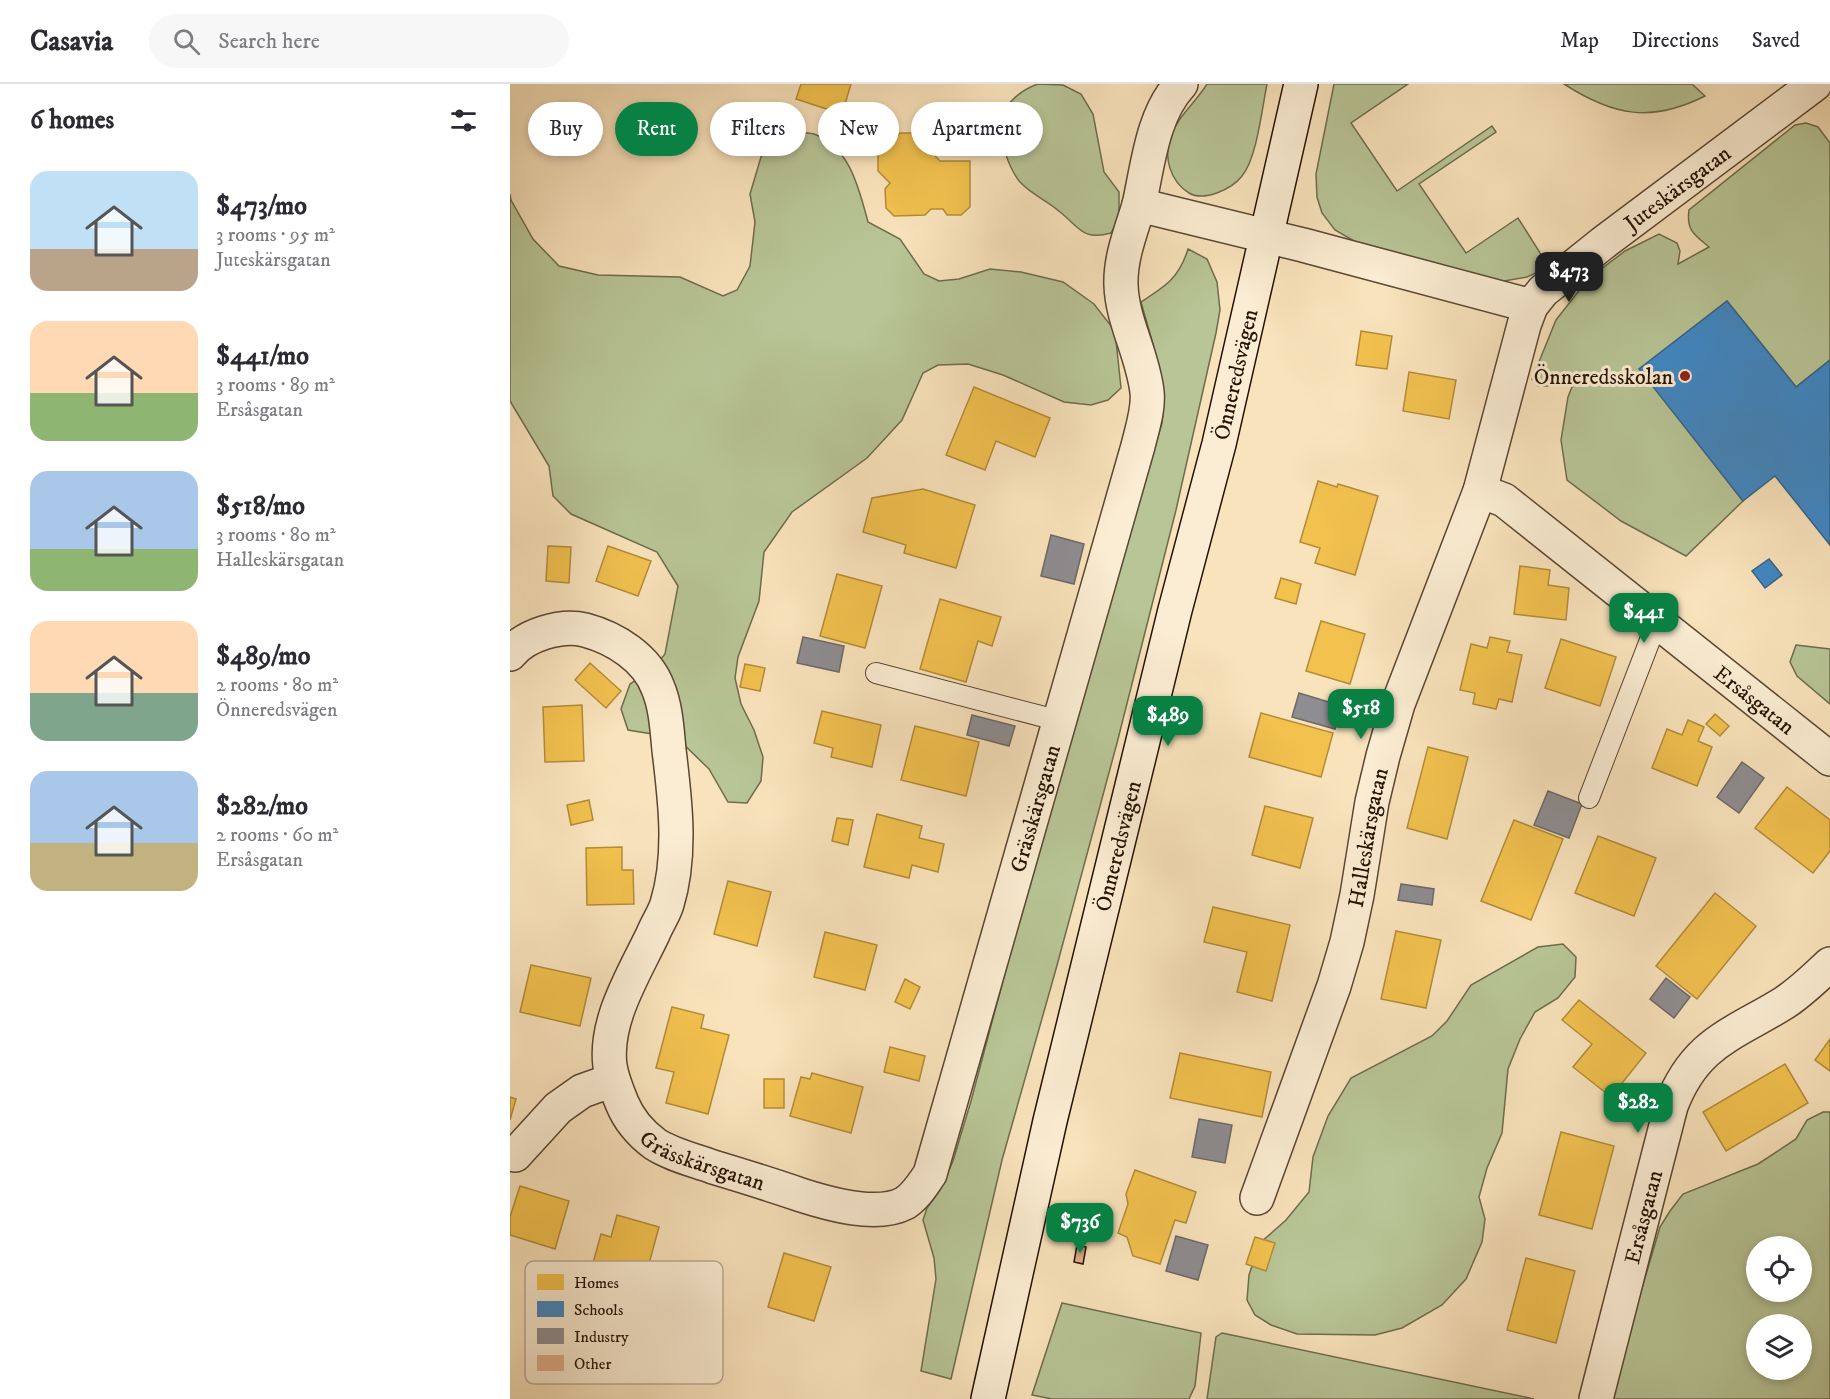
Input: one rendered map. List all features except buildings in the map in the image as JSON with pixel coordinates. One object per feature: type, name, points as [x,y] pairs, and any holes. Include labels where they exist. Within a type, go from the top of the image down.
[{"type":"street","name":"Önneredsvägen","points":[[988,1399],[1058,1088],[1175,610],[1219,444],[1300,84]]},
{"type":"street","name":"Juteskärsgatan","points":[[1531,306],[1543,291],[1595,250],[1815,84]]},
{"type":"street","name":"Grässkärsgatan","points":[[510,654],[515,648],[540,634],[581,629],[601,635],[622,646],[642,663],[658,687],[666,725],[672,778],[676,832],[674,871],[667,904],[625,991],[614,1023],[610,1064],[613,1080],[623,1106],[636,1128],[656,1144],[684,1157],[827,1203],[866,1210],[904,1203],[918,1192],[930,1174],[1138,446],[1147,394],[1142,362],[1124,305],[1121,285],[1123,258],[1139,205],[1155,132],[1169,88]]},
{"type":"street","points":[[1139,205],[1531,306]]},
{"type":"street","name":"Halleskärsgatan","points":[[1257,1198],[1334,986],[1347,942],[1357,894],[1372,802],[1398,704],[1480,491],[1531,306]]},
{"type":"street","name":"Ersåsgatan","points":[[1480,491],[1504,500],[1830,759]]},
{"type":"street","name":"Ersåsgatan","points":[[1596,1399],[1671,1106],[1678,1088],[1704,1053],[1724,1036],[1784,1003],[1808,986],[1830,964]]},
{"type":"street","points":[[515,1155],[558,1108],[582,1091],[613,1080]]},
{"type":"lane","points":[[1589,798],[1657,622]]},
{"type":"lane","points":[[876,672],[1060,722]]},
{"type":"green space","points":[[1038,84],[1063,85],[1081,94],[1093,114],[1104,172],[1119,192],[1119,218],[1111,233],[1094,235],[1082,232],[1055,208],[1025,187],[1016,176],[1007,156],[1043,156],[1043,102],[1011,102],[1027,89]]},
{"type":"green space","points":[[1207,84],[1267,84],[1255,145],[1247,168],[1232,185],[1217,193],[1202,196],[1189,193],[1177,182],[1170,168],[1168,152],[1174,129]]},
{"type":"green space","points":[[1334,84],[1408,84],[1351,123],[1397,191],[1492,126],[1496,132],[1419,184],[1466,253],[1518,218],[1549,267],[1527,277],[1498,282],[1366,248],[1335,230],[1322,213],[1317,197],[1316,174]]},
{"type":"green space","points":[[1564,84],[1692,84],[1705,96],[1667,110],[1650,113],[1633,112],[1600,103]]},
{"type":"green space","points":[[1806,123],[1818,127],[1830,143],[1830,360],[1796,387],[1727,301],[1640,369],[1743,501],[1686,556],[1621,521],[1567,480],[1561,440],[1568,397],[1578,372],[1548,386],[1538,386],[1532,379],[1556,320],[1588,279],[1625,251],[1659,234],[1677,243],[1680,251],[1678,264],[1709,247],[1690,228],[1689,210],[1795,125]]},
{"type":"green space","points":[[806,133],[818,136],[818,156],[842,156],[845,159],[861,196],[868,222],[900,239],[924,274],[939,281],[959,279],[990,269],[1021,272],[1063,282],[1094,304],[1115,331],[1121,388],[1108,400],[1091,405],[1064,402],[1003,375],[968,364],[938,365],[923,373],[902,420],[867,458],[792,512],[764,552],[759,601],[738,657],[735,678],[741,704],[754,730],[763,757],[761,781],[747,803],[728,802],[709,769],[677,738],[628,730],[621,709],[630,684],[653,669],[665,654],[678,586],[657,552],[571,514],[553,496],[549,466],[510,401],[510,194],[511,200],[533,239],[559,266],[598,275],[680,277],[723,296],[737,290],[750,266],[755,222],[750,194],[761,157],[806,156]]},
{"type":"green space","points":[[1188,249],[1207,259],[1217,282],[1220,310],[1216,333],[1176,510],[1117,743],[1002,1160],[951,1379],[921,1371],[936,1279],[934,1258],[923,1220],[927,1208],[939,1191],[953,1161],[971,1101],[1017,928],[1162,423],[1160,377],[1141,302],[1158,291],[1176,274]]},
{"type":"green space","points":[[1796,645],[1830,649],[1830,704],[1797,676],[1790,662]]},
{"type":"green space","points":[[1563,944],[1576,957],[1575,977],[1558,998],[1535,1012],[1520,1039],[1508,1069],[1502,1133],[1487,1168],[1479,1197],[1485,1219],[1482,1242],[1466,1279],[1442,1305],[1402,1328],[1375,1335],[1297,1334],[1271,1325],[1255,1315],[1247,1300],[1249,1275],[1260,1243],[1286,1220],[1309,1192],[1313,1157],[1328,1116],[1351,1078],[1432,1036],[1447,1021],[1471,985],[1538,947]]},
{"type":"green space","points":[[1823,1112],[1830,1112],[1830,1399],[1613,1399],[1624,1349],[1660,1227],[1670,1211],[1683,1194],[1758,1164],[1796,1139],[1807,1120]]},
{"type":"green space","points":[[1062,1303],[1201,1333],[1195,1386],[1189,1399],[1052,1399],[1032,1395]]},
{"type":"green space","points":[[1222,1333],[1534,1399],[1207,1399],[1216,1337]]},
{"type":"place","name":"Önneredsskolan","points":[[1685,376]]}]
